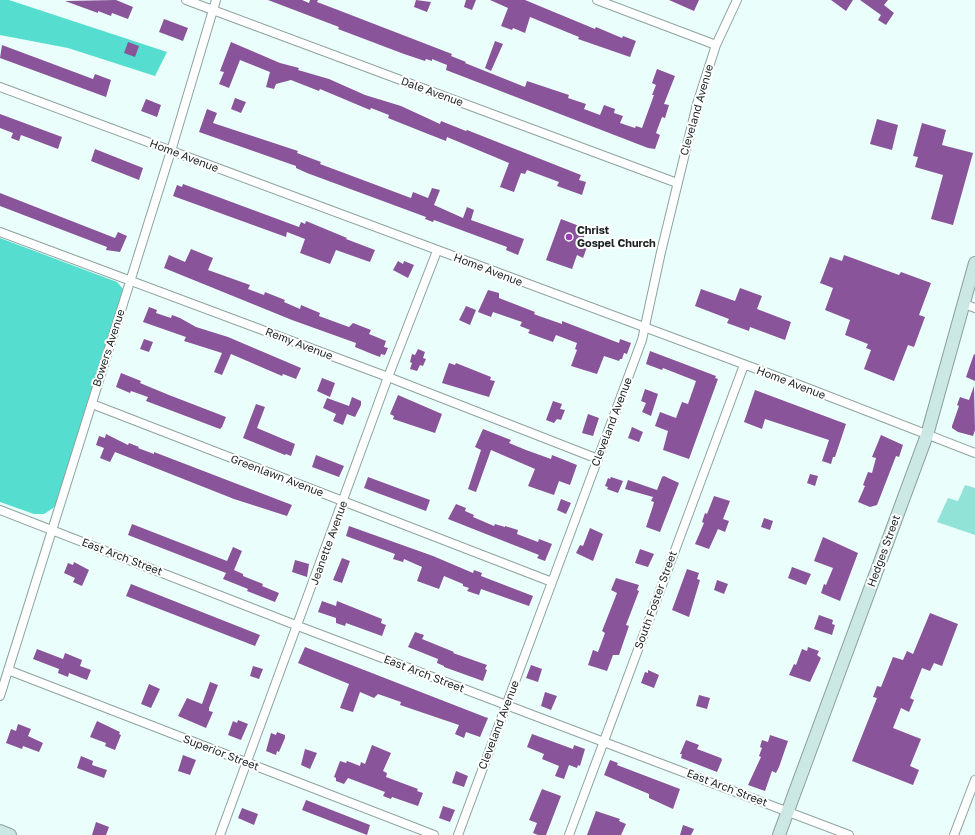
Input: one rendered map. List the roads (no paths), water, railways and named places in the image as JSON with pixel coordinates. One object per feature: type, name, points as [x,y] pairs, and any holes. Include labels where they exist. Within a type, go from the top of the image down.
[{"type":"street","name":"Dale Avenue","points":[[186,0],[677,184]]},
{"type":"street","name":"Bowers Avenue","points":[[0,696],[131,281],[216,0]]},
{"type":"street","points":[[597,0],[716,45]]},
{"type":"street","name":"Cleveland Avenue","points":[[458,835],[642,340],[677,184],[697,104],[716,45],[737,0]]},
{"type":"street","name":"Home Avenue","points":[[0,87],[744,365],[975,453]]},
{"type":"street","name":"Remy Avenue","points":[[0,232],[388,377],[598,459]]},
{"type":"street","name":"Jeanette Avenue","points":[[220,835],[344,502],[388,377],[437,251]]},
{"type":"street","name":"Hedges Street","points":[[779,835],[927,435],[970,306],[975,262]]},
{"type":"street","name":"South Foster Street","points":[[569,835],[744,365]]},
{"type":"street","name":"Greenlawn Avenue","points":[[92,404],[552,582]]},
{"type":"street","name":"East Arch Street","points":[[0,510],[298,626],[849,835]]},
{"type":"street","name":"Superior Street","points":[[8,670],[434,835]]},
{"type":"street","points":[[954,835],[975,780]]},
{"type":"street","points":[[0,831],[10,835]]},
{"type":"place","name":"Christ Gospel Church","points":[[569,237]]}]
